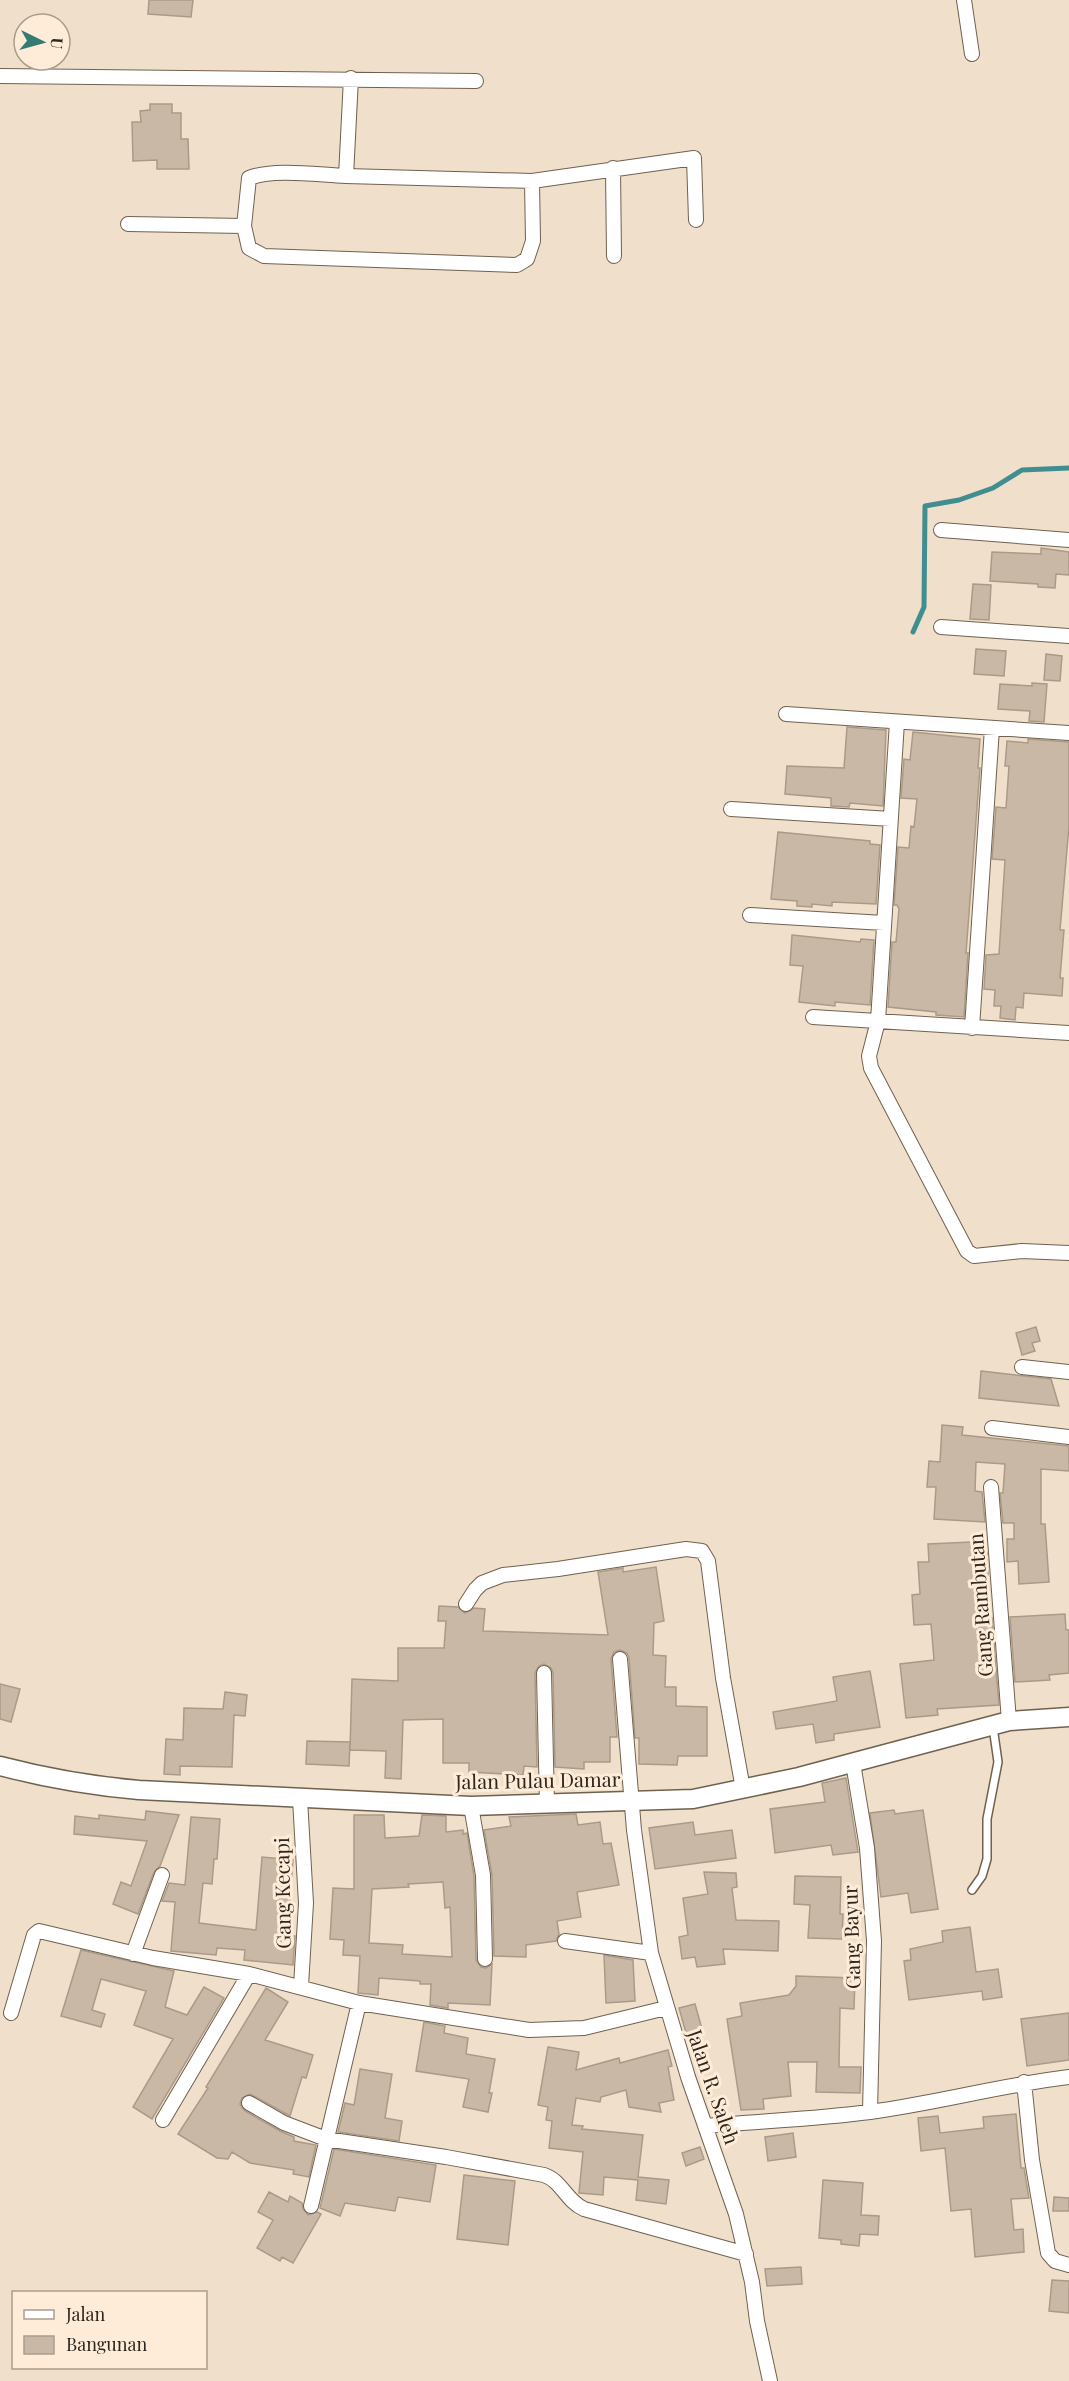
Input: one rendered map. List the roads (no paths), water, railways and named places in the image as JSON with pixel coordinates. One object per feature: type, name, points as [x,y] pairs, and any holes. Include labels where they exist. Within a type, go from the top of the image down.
[{"type":"street","points":[[964,0],[972,54]]},
{"type":"street","points":[[0,76],[476,81]]},
{"type":"street","points":[[346,176],[351,78]]},
{"type":"street","points":[[532,181],[533,241],[527,260],[517,265],[264,256],[249,248],[244,226],[249,178],[259,174],[532,181],[694,158],[696,220]]},
{"type":"street","points":[[613,168],[614,256]]},
{"type":"street","points":[[128,224],[244,226]]},
{"type":"street","points":[[941,530],[1069,540]]},
{"type":"street","points":[[941,627],[1069,636]]},
{"type":"street","points":[[786,714],[1069,733]]},
{"type":"street","points":[[897,722],[878,1021],[869,1056],[871,1068],[967,1251],[974,1256],[1022,1251],[1069,1253]]},
{"type":"street","points":[[972,1028],[992,728]]},
{"type":"street","points":[[732,809],[891,819]]},
{"type":"street","points":[[750,915],[884,923]]},
{"type":"street","points":[[813,1017],[1069,1033]]},
{"type":"street","points":[[1022,1367],[1069,1372]]},
{"type":"street","points":[[992,1428],[1069,1437]]},
{"type":"street","name":"Gang Rambutan","points":[[991,1487],[1001,1723]]},
{"type":"street","points":[[466,1604],[482,1583],[503,1575],[686,1549],[702,1551],[708,1561],[723,1678],[743,1789]]},
{"type":"street","name":"Jalan R. Saleh","points":[[620,1659],[634,1830],[651,1953],[666,2008],[736,2214],[746,2253],[770,2381]]},
{"type":"street","points":[[544,1673],[547,1805]]},
{"type":"street","name":"Jalan Pulau Damar","points":[[0,1767],[102,1787],[300,1799],[471,1806],[632,1802],[693,1799],[853,1763],[1001,1723],[1069,1716]]},
{"type":"street","name":"Gang Bayur","points":[[853,1763],[867,1848],[874,1941],[870,2112]]},
{"type":"street","name":"Gang Kecapi","points":[[300,1799],[306,1903],[301,1986]]},
{"type":"street","points":[[471,1806],[483,1875],[484,1959]]},
{"type":"street","points":[[133,1954],[162,1875]]},
{"type":"street","points":[[11,2013],[37,1931],[133,1954],[249,1974],[359,2003],[530,2030],[584,2028],[666,2008]]},
{"type":"street","points":[[565,1941],[651,1953]]},
{"type":"street","points":[[163,2120],[249,1974]]},
{"type":"street","points":[[312,2206],[359,2003]]},
{"type":"street","points":[[706,2126],[870,2112],[933,2102],[1024,2082],[1069,2077]]},
{"type":"street","points":[[1024,2082],[1032,2160],[1048,2253],[1055,2261],[1069,2265]]},
{"type":"street","points":[[249,2103],[285,2123],[326,2139],[544,2175],[556,2180],[573,2202],[584,2209],[746,2253]]},
{"type":"lane","points":[[972,1890],[982,1876],[987,1859],[987,1820],[998,1762],[1001,1723]]},
{"type":"waterway","points":[[913,632],[924,607],[925,506],[959,500],[993,488],[1022,470],[1069,468]]}]
